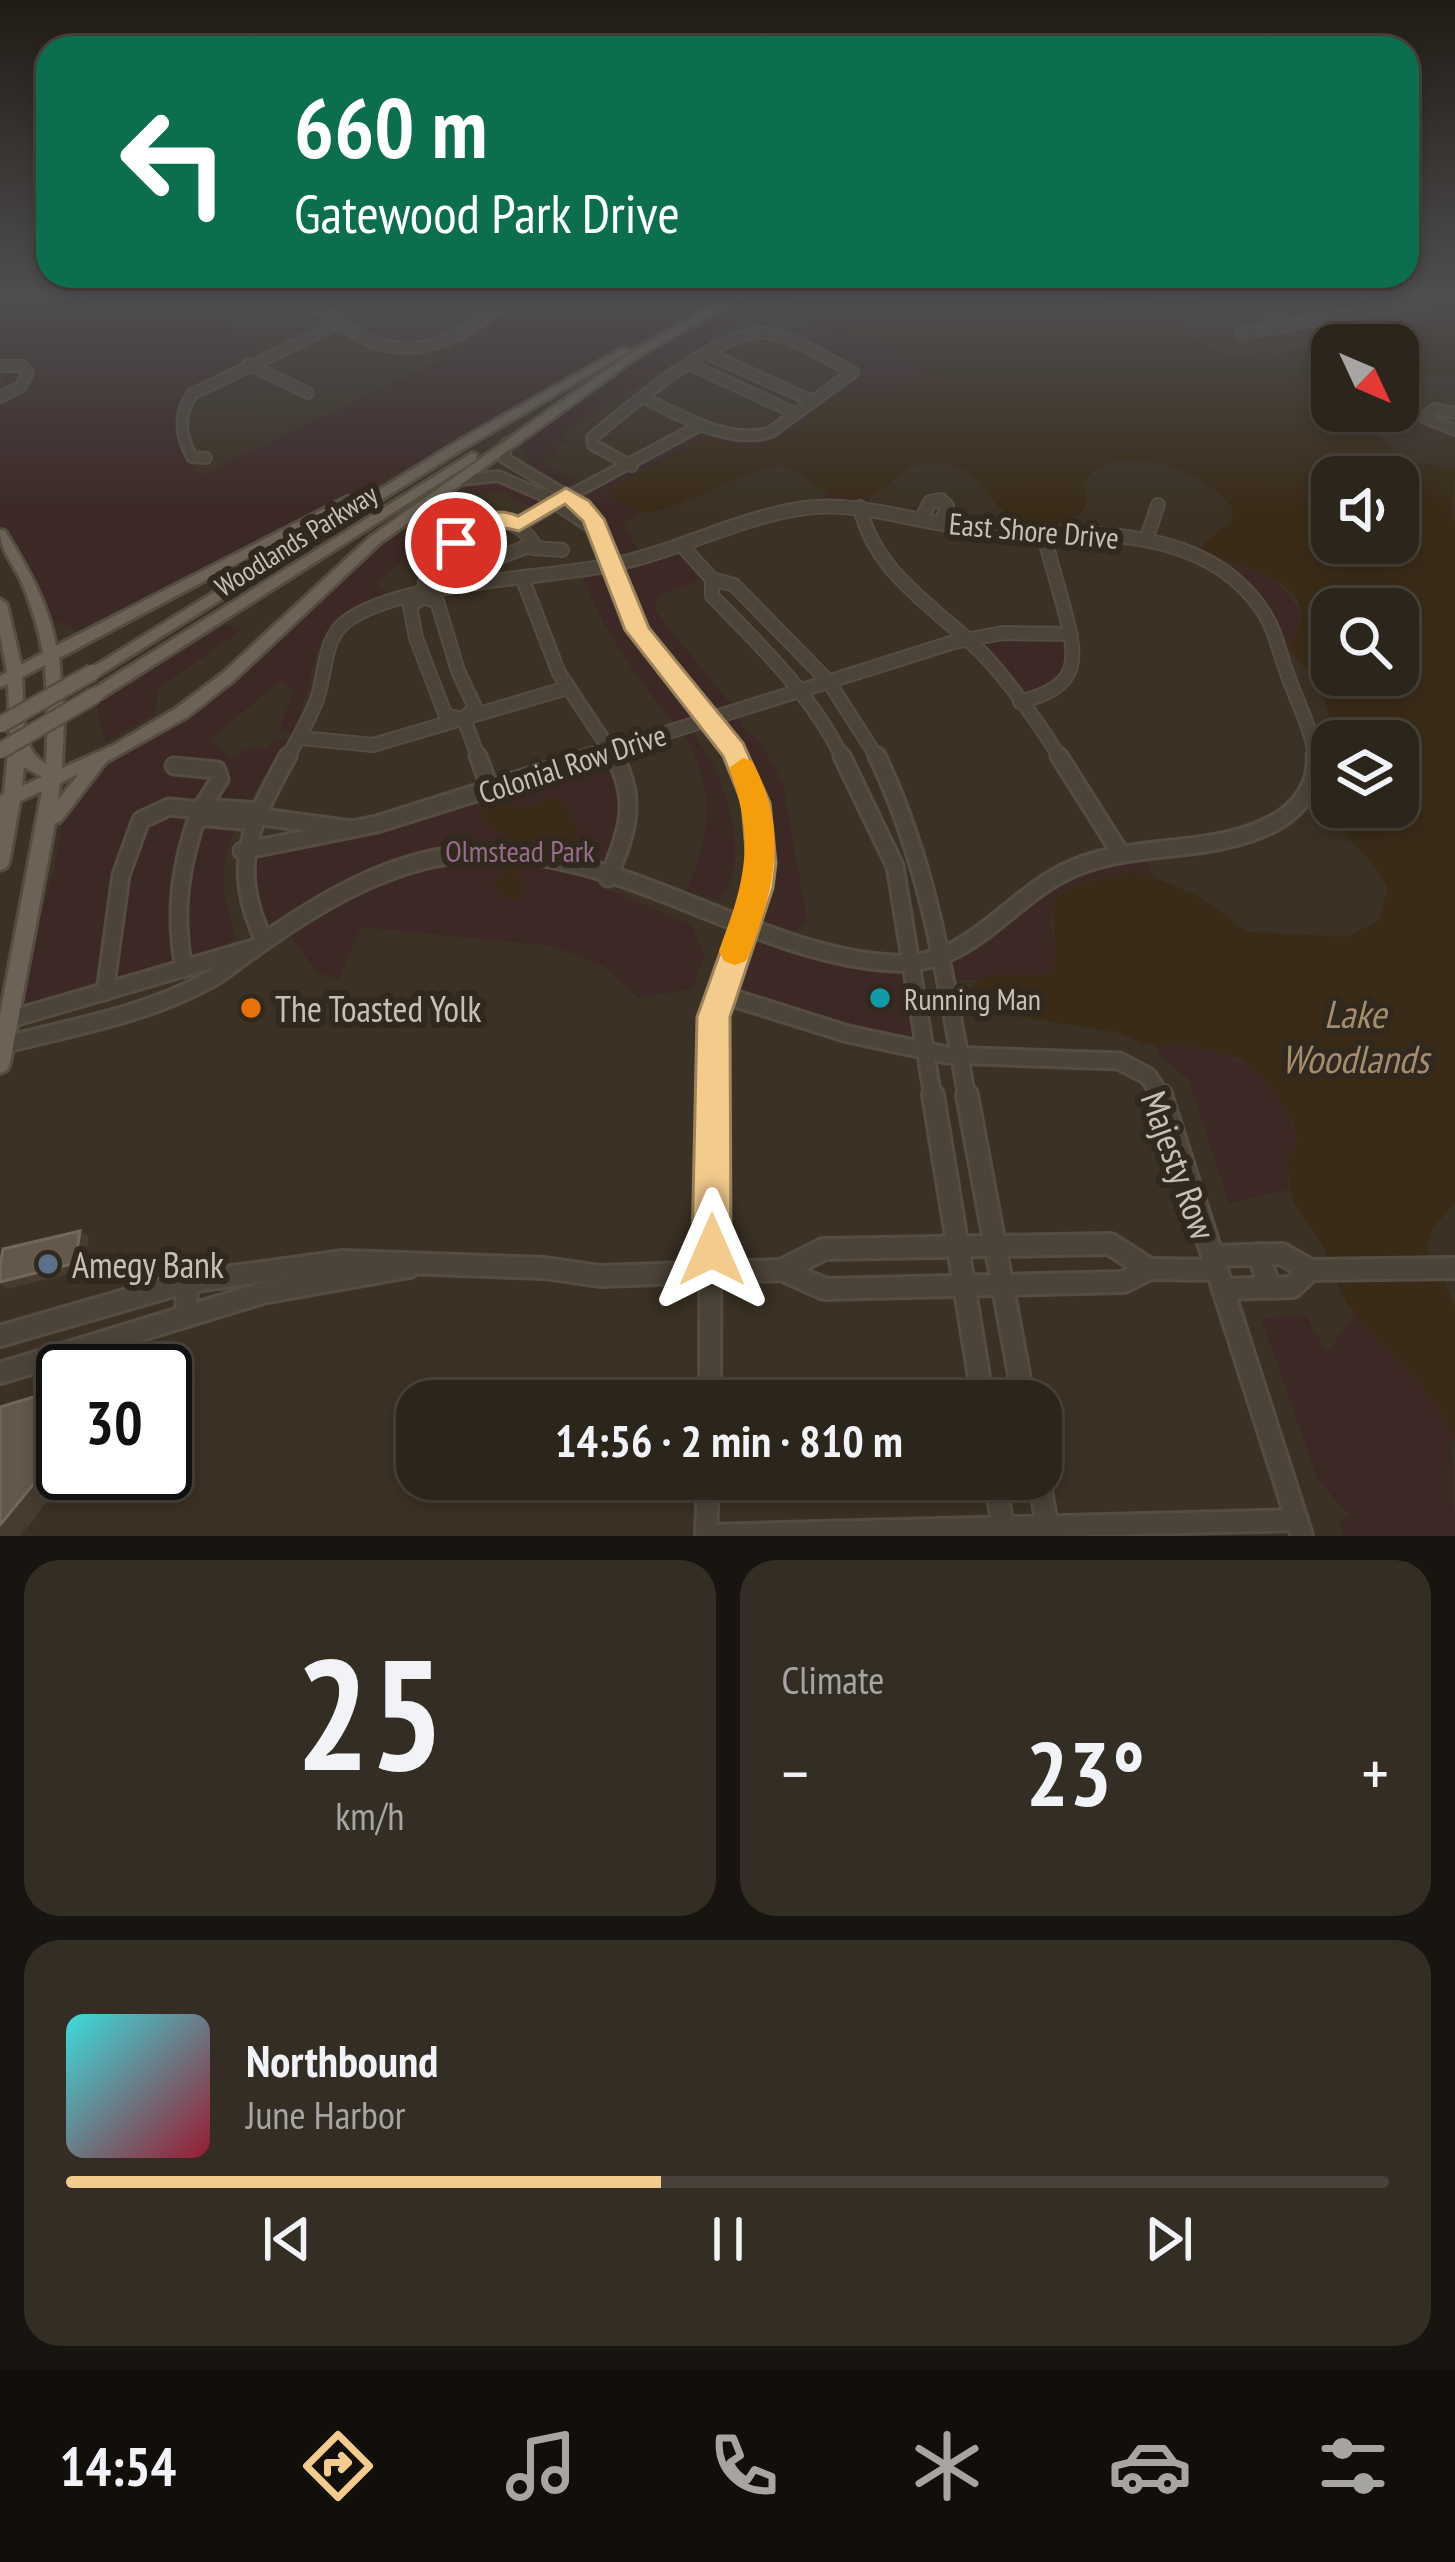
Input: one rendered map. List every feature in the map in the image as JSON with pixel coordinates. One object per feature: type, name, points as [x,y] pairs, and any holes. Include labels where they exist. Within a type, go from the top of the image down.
[{"type":"main road","name":"Woodlands Parkway","points":[[0,725],[464,442],[599,367]]},
{"type":"main road","name":"Woodlands Parkway","points":[[0,751],[615,367]]},
{"type":"main road","points":[[46,834],[75,785],[118,750],[206,695],[347,562],[617,367]]},
{"type":"main road","points":[[0,682],[8,670],[50,656],[123,620],[464,442]]},
{"type":"main road","points":[[0,534],[19,560],[43,618],[50,656],[56,777],[1,1051]]},
{"type":"main road","points":[[0,604],[12,647],[8,670],[20,745],[25,760],[56,777]]},
{"type":"main road","points":[[43,618],[60,638],[123,620]]},
{"type":"main road","points":[[0,857],[20,745]]},
{"type":"main road","points":[[7,800],[118,750]]},
{"type":"street","points":[[0,397],[20,387],[28,373],[23,367]]},
{"type":"street","points":[[206,458],[192,457],[187,450],[180,423],[186,400],[243,367]]},
{"type":"street","points":[[254,367],[308,393]]},
{"type":"street","points":[[632,463],[593,445],[592,438],[689,367]]},
{"type":"street","points":[[695,367],[793,412]]},
{"type":"street","points":[[736,367],[810,400]]},
{"type":"street","points":[[646,399],[701,425],[745,436],[771,432],[810,400],[852,375],[849,367]]},
{"type":"street","points":[[1455,413],[1436,410],[1424,417],[1455,430]]},
{"type":"street","points":[[519,525],[701,425]]},
{"type":"street","points":[[507,443],[503,458],[596,529],[638,630],[733,750],[756,803],[761,863],[719,994],[710,1054],[710,1380]]},
{"type":"street","points":[[454,483],[499,472],[563,500]]},
{"type":"street","points":[[921,519],[930,502],[941,500],[947,506],[941,523]]},
{"type":"street","points":[[1146,540],[1157,505]]},
{"type":"street","points":[[860,507],[861,522],[885,562],[967,639],[1020,702],[1121,854]]},
{"type":"street","name":"East Shore Drive","points":[[1,1051],[151,1007],[208,982],[326,900],[393,869],[429,859],[494,853],[534,858],[860,959],[912,962],[940,958],[986,935],[1062,874],[1121,854],[1219,843],[1262,831],[1302,800],[1316,768],[1313,738],[1264,613],[1221,573],[1146,540],[941,523],[860,507],[779,513],[684,548],[611,565],[369,608],[342,624],[329,645],[317,707],[301,738]]},
{"type":"street","points":[[423,597],[422,580],[482,520],[502,517],[519,525],[532,538],[533,548]]},
{"type":"street","points":[[1020,702],[1053,691],[1074,668],[1071,634],[1043,533]]},
{"type":"street","points":[[436,562],[453,565],[533,548],[562,550]]},
{"type":"street","points":[[684,548],[712,579],[734,585],[829,682],[875,752],[902,806],[924,873],[1020,1380]]},
{"type":"street","points":[[712,579],[712,596],[802,691],[841,749],[896,870],[980,1380]]},
{"type":"street","points":[[523,580],[535,619],[567,688],[629,779],[633,802],[622,850],[608,878]]},
{"type":"street","points":[[423,597],[410,606],[416,638],[446,716],[464,719]]},
{"type":"street","points":[[423,597],[437,601],[458,671],[475,707],[464,719]]},
{"type":"street","name":"Colonial Row Drive","points":[[242,851],[351,829],[490,789],[967,639],[1003,633],[1071,634]]},
{"type":"street","points":[[259,945],[242,851],[255,816],[301,738],[373,745],[567,688]]},
{"type":"street","points":[[464,719],[490,789]]},
{"type":"street","points":[[174,766],[221,774],[185,846],[178,884],[184,969]]},
{"type":"street","points":[[870,811],[902,806]]},
{"type":"street","name":"Colonial Row Drive","points":[[104,992],[121,875],[141,820],[169,807],[351,829]]},
{"type":"street","name":"East Shore Drive","points":[[4,1021],[259,945]]},
{"type":"street","name":"Majesty Row","points":[[719,994],[868,1040],[927,1052],[1110,1060],[1142,1071],[1161,1095],[1299,1528]]},
{"type":"street","points":[[782,1270],[819,1250],[1114,1244],[1150,1269]]},
{"type":"street","points":[[1258,1254],[1270,1288]]},
{"type":"street","points":[[1217,1272],[1258,1254],[1285,1255],[1319,1269],[1446,1268]]},
{"type":"street","points":[[0,1336],[187,1282],[385,1259],[409,1267]]},
{"type":"street","points":[[0,1373],[255,1295],[409,1267],[545,1268],[607,1276],[782,1270],[821,1288],[1123,1282],[1150,1269],[1217,1272],[1270,1288],[1296,1286],[1319,1269]]},
{"type":"street","points":[[255,1295],[257,1271]]},
{"type":"street","points":[[186,1316],[187,1282]]},
{"type":"street","points":[[707,1500],[706,1536],[1299,1528]]},
{"type":"street","points":[[999,1500],[1004,1532]]},
{"type":"street","points":[[1043,1500],[1048,1531]]},
{"type":"green space","points":[[241,367],[184,399],[175,429],[200,477],[427,367],[594,367],[488,427],[94,627],[77,631],[50,618],[29,568],[0,526],[0,404],[5,374],[0,368]]},
{"type":"green space","points":[[630,367],[667,367],[562,431],[569,444],[548,443],[558,451],[540,462],[577,482],[568,486],[535,469],[519,446]]},
{"type":"green space","points":[[840,367],[922,367],[927,374],[890,393],[854,392],[812,406],[804,425],[756,448],[692,442],[613,487],[613,498],[641,513],[623,522],[638,551],[763,510],[827,499],[825,490],[843,498],[870,495],[868,502],[910,510],[942,496],[955,504],[955,518],[1018,525],[1018,518],[1038,524],[1070,521],[1075,527],[1143,534],[950,521],[945,500],[916,514],[834,503],[615,558],[599,521],[582,499],[696,430],[754,438],[855,375]]},
{"type":"green space","points":[[496,474],[543,505],[535,510],[505,492],[481,493],[378,582],[387,597],[339,619],[327,633],[291,734],[278,732],[294,691],[281,680],[210,740],[230,757],[247,749],[268,748],[275,737],[287,740],[241,816],[228,849],[223,884],[236,939],[207,954],[31,1006],[25,1003],[20,990],[64,815],[78,787],[231,684],[353,564],[419,509]]},
{"type":"green space","points":[[1202,546],[1223,563],[1276,582],[1289,595],[1301,615],[1290,650],[1263,602],[1240,580],[1193,550]]},
{"type":"green space","points":[[683,554],[704,578],[662,594],[653,608],[730,703],[716,712],[704,706],[666,658],[620,570]]},
{"type":"green space","points":[[603,571],[633,631],[694,718],[675,725],[611,636],[583,576]]},
{"type":"green space","points":[[225,625],[243,629],[158,689],[155,714],[104,743],[97,705]]},
{"type":"green space","points":[[989,638],[1063,639],[1071,661],[1056,684],[1026,694],[982,647]]},
{"type":"green space","points":[[737,715],[760,741],[783,784],[807,921],[794,931],[766,923],[758,914],[765,858],[763,815],[749,774],[721,726],[727,717]]},
{"type":"green space","points":[[693,729],[722,786],[734,837],[733,872],[718,900],[686,892],[701,852],[707,812],[701,773],[683,734]]},
{"type":"green space","name":"Olmstead Park","points":[[605,757],[613,759],[626,787],[613,861],[597,885],[691,924],[704,955],[692,989],[638,998],[603,966],[553,946],[361,927],[339,979],[316,972],[289,934],[351,894],[430,855],[282,921],[269,922],[258,906],[250,864],[259,854]]},
{"type":"green space","points":[[1144,856],[1154,876],[1103,878],[1056,897],[1050,921],[1057,960],[1047,975],[951,981],[951,963],[991,941],[1058,884],[1094,868]]},
{"type":"green space","points":[[757,936],[905,974],[915,1035],[896,1041],[737,991],[731,980],[746,943]]},
{"type":"green space","points":[[1156,1044],[1229,1057],[1266,1081],[1280,1098],[1297,1146],[1288,1156],[1288,1190],[1229,1203],[1189,1080],[1160,1056]]},
{"type":"green space","points":[[1354,1314],[1426,1389],[1452,1433],[1455,1536],[1344,1536],[1340,1523],[1348,1514],[1318,1480],[1261,1318],[1305,1315],[1327,1353]]},
{"type":"water","name":"Lake Woodlands","points":[[922,367],[1311,367],[1311,432],[1372,432],[1402,456],[1311,456],[1311,564],[1419,564],[1419,463],[1455,469],[1451,512],[1455,523],[1455,1202],[1433,1228],[1427,1248],[1455,1305],[1455,1443],[1435,1404],[1342,1295],[1324,1249],[1293,1200],[1288,1156],[1297,1146],[1293,1121],[1264,1079],[1240,1059],[1199,1048],[1143,1044],[1120,1033],[986,1011],[972,995],[971,986],[998,975],[1049,973],[1055,955],[1055,898],[1076,885],[1129,872],[1146,874],[1200,897],[1248,932],[1348,937],[1378,921],[1388,889],[1342,828],[1419,828],[1419,720],[1330,720],[1323,696],[1419,696],[1419,588],[1311,588],[1311,675],[1290,650],[1300,623],[1300,607],[1293,593],[1264,575],[1204,551],[1203,544],[1231,521],[1233,509],[1204,482],[1162,464],[1118,461],[1099,468],[1084,481],[1086,505],[1081,514],[1052,524],[1010,516],[970,474],[936,462],[910,468],[880,491],[855,499],[834,495],[779,465],[651,512],[636,511],[613,498],[613,487],[692,442],[756,448],[804,426],[812,406],[846,392],[890,393],[927,374]]},
{"type":"water","name":"Lake Woodlands","points":[[1419,367],[1455,367],[1455,377],[1419,372]]},
{"type":"water","points":[[550,797],[563,800],[577,826],[577,837],[564,844],[549,839],[532,845],[517,875],[525,893],[516,900],[501,897],[494,883],[503,868],[507,840],[481,817],[481,810],[508,801],[523,808]]},
{"type":"building","name":"Amegy Bank","points":[[80,1231],[75,1263],[0,1282],[3,1249]]},
{"type":"building","points":[[36,1396],[36,1481],[0,1525],[0,1407]]},
{"type":"slow traffic","points":[[735,951],[758,888],[761,863],[756,803],[743,768]]},
{"type":"place","name":"Running Man","points":[[880,998]]},
{"type":"place","name":"The Toasted Yolk","points":[[251,1008]]},
{"type":"place","name":"Amegy Bank","points":[[48,1264]]},
{"type":"route","points":[[456,543],[482,520],[502,517],[519,525],[566,495],[581,506],[593,519],[638,630],[733,750],[746,774],[756,803],[761,863],[758,888],[714,1017],[710,1054],[712,1250]]}]
